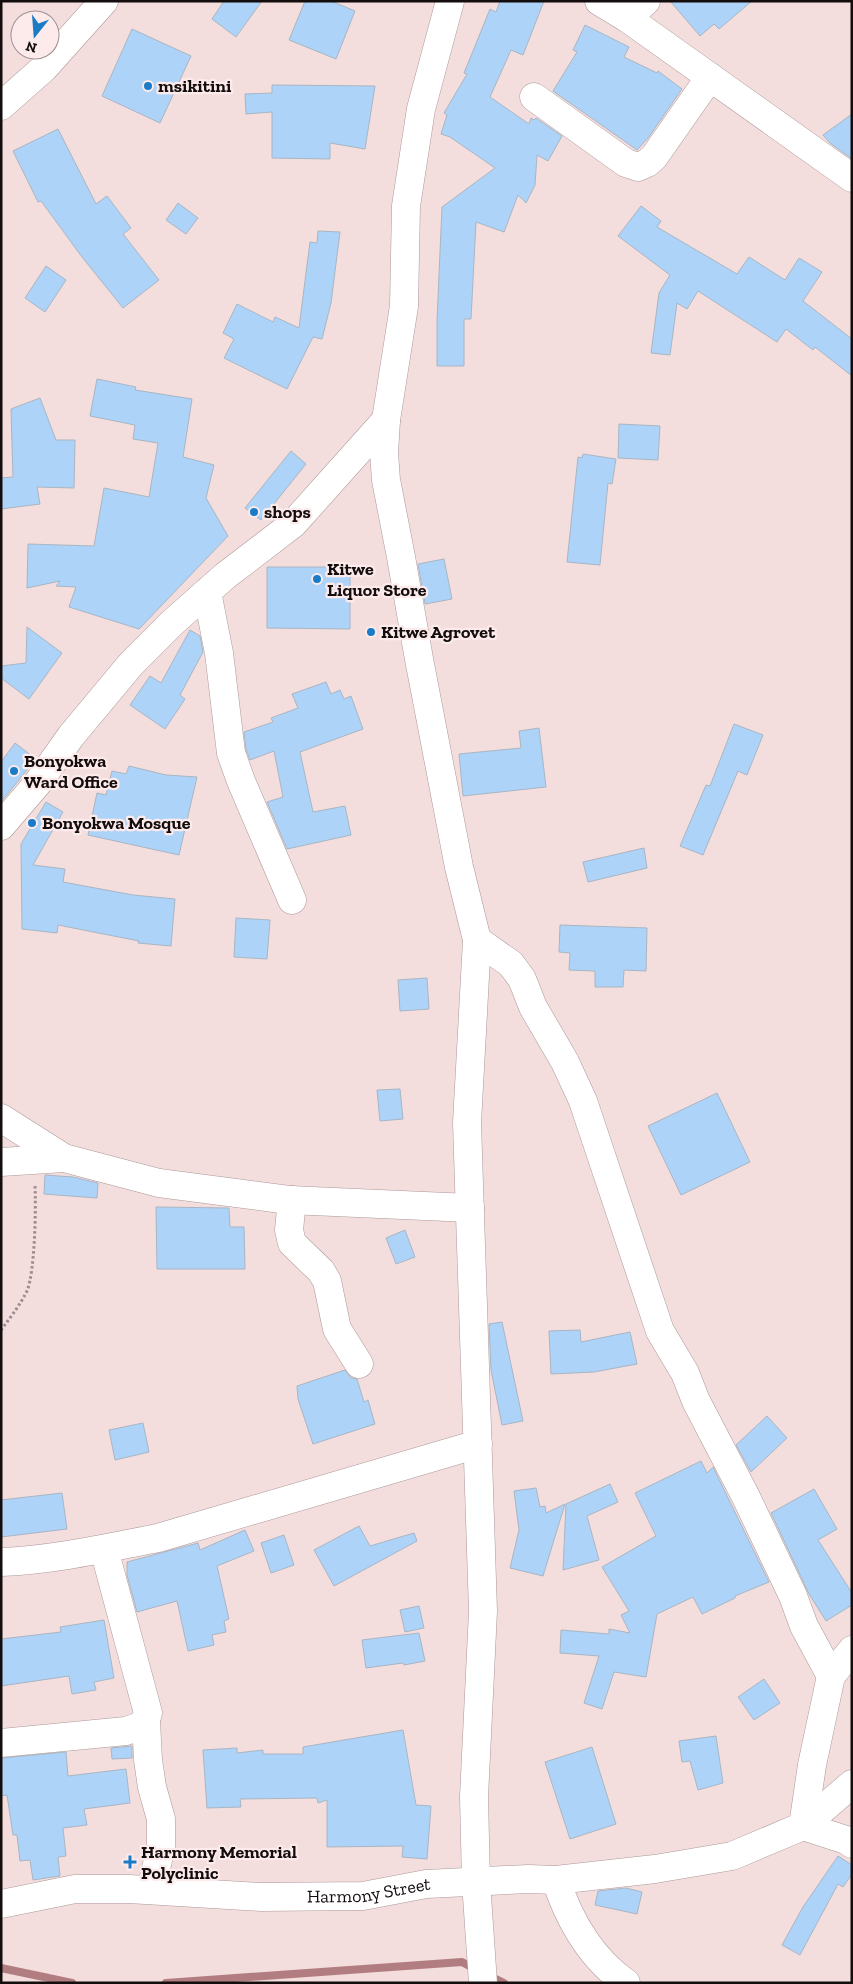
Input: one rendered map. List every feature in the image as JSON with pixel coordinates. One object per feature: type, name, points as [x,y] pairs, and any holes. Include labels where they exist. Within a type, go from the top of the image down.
[{"type":"street","points":[[1,106],[44,68],[104,1]]},
{"type":"street","points":[[450,1],[421,109],[406,206],[404,306],[386,420],[384,452],[386,480],[459,867],[477,940],[467,1123],[483,1611],[474,1798],[476,1882],[482,1983]]},
{"type":"street","points":[[599,1],[636,9],[710,77],[852,178]]},
{"type":"street","points":[[534,97],[626,164],[638,167],[654,157],[710,77]]},
{"type":"street","points":[[1,826],[37,784],[71,736],[131,664],[172,623],[207,592],[293,524],[386,420]]},
{"type":"street","points":[[207,592],[219,653],[231,753],[292,900]]},
{"type":"street","points":[[477,940],[511,964],[522,979],[533,1007],[583,1101],[660,1331],[685,1373],[696,1401],[746,1497],[793,1596],[804,1626],[831,1676]]},
{"type":"street","points":[[1,1118],[64,1158],[159,1183],[292,1200],[470,1208]]},
{"type":"street","points":[[1,1162],[64,1158]]},
{"type":"street","points":[[292,1200],[289,1230],[292,1243],[321,1271],[327,1281],[337,1329],[359,1364]]},
{"type":"street","points":[[1,1562],[104,1549],[158,1538],[478,1444]]},
{"type":"street","points":[[104,1549],[148,1713],[146,1721],[151,1778],[161,1819],[161,1847],[151,1890]]},
{"type":"street","points":[[852,1650],[831,1676],[812,1765],[803,1826],[846,1840],[852,1844]]},
{"type":"street","points":[[1,1743],[126,1731],[141,1726],[146,1721]]},
{"type":"street","name":"Harmony Street","points":[[1,1904],[75,1890],[151,1890],[260,1897],[363,1896],[426,1884],[528,1879],[556,1880],[655,1869],[732,1856],[803,1826],[852,1784]]},
{"type":"street","points":[[556,1880],[566,1909],[593,1952],[626,1983]]},
{"type":"path","points":[[1,1330],[27,1290],[31,1271],[35,1206],[34,1161]]},
{"type":"building","points":[[224,1],[262,1],[236,37],[212,19]]},
{"type":"building","points":[[305,1],[331,1],[355,11],[336,59],[289,40]]},
{"type":"building","points":[[500,1],[544,1],[523,55],[511,50],[490,97],[529,124],[531,118],[534,120],[536,118],[562,136],[548,161],[537,155],[535,185],[526,203],[518,195],[504,232],[476,222],[471,319],[464,319],[464,366],[437,366],[442,207],[495,168],[450,137],[441,134],[447,115],[444,113],[467,74],[464,73],[490,9],[496,12]]},
{"type":"building","points":[[670,1],[752,1],[719,29],[714,24],[700,36]]},
{"type":"building","points":[[585,25],[629,47],[624,57],[657,73],[658,71],[682,89],[648,138],[637,150],[553,91],[577,52],[573,50]]},
{"type":"building","points":[[132,29],[191,56],[160,123],[102,96]]},
{"type":"building","points":[[272,85],[375,86],[365,149],[330,143],[330,159],[272,158],[272,112],[246,114],[245,94],[272,93]]},
{"type":"building","points":[[852,114],[852,159],[830,143],[823,135]]},
{"type":"building","points":[[58,129],[96,204],[107,196],[131,228],[123,234],[159,280],[123,308],[82,257],[41,201],[38,202],[13,151]]},
{"type":"building","points":[[178,203],[198,218],[186,234],[166,220]]},
{"type":"building","points":[[641,206],[661,221],[657,227],[737,274],[749,257],[785,280],[799,258],[822,272],[803,301],[852,339],[852,376],[815,347],[813,350],[786,329],[777,342],[698,291],[687,309],[677,303],[670,355],[651,353],[659,293],[670,275],[618,236]]},
{"type":"building","points":[[318,231],[340,232],[331,303],[322,339],[313,337],[287,389],[224,358],[234,339],[223,333],[237,304],[273,322],[275,317],[299,328],[310,242],[317,243]]},
{"type":"building","points":[[46,266],[66,280],[45,312],[25,298]]},
{"type":"building","points":[[97,379],[136,387],[135,390],[192,399],[183,457],[214,465],[206,498],[228,536],[139,629],[69,607],[76,587],[56,586],[60,581],[27,588],[28,544],[94,546],[104,488],[149,497],[158,443],[133,439],[135,425],[90,416]]},
{"type":"building","points":[[40,398],[56,440],[75,440],[74,488],[37,487],[40,504],[1,509],[1,478],[13,477],[11,409]]},
{"type":"building","points":[[619,424],[660,426],[658,460],[618,458]]},
{"type":"building","points":[[291,451],[306,464],[261,520],[245,508]]},
{"type":"building","points":[[583,454],[616,459],[612,484],[608,483],[600,565],[567,562],[578,457],[582,458]]},
{"type":"building","points":[[444,559],[452,599],[425,604],[418,564]]},
{"type":"building","points":[[267,567],[350,567],[350,629],[267,628]]},
{"type":"building","points":[[27,627],[62,653],[29,699],[1,678],[1,666],[26,663]]},
{"type":"building","points":[[190,630],[200,636],[203,652],[180,695],[185,699],[165,729],[130,705],[150,676],[161,683]]},
{"type":"building","points":[[326,682],[331,694],[340,690],[344,699],[351,696],[363,729],[300,752],[313,812],[345,806],[351,835],[287,849],[267,802],[283,797],[274,751],[250,760],[246,749],[244,732],[273,722],[271,718],[298,708],[292,694]]},
{"type":"building","points":[[734,724],[763,735],[747,775],[738,771],[703,855],[680,846],[706,785],[710,786]]},
{"type":"building","points":[[539,728],[546,787],[463,796],[459,754],[521,748],[519,731]]},
{"type":"building","points":[[15,743],[36,759],[1,802],[1,762]]},
{"type":"building","points":[[129,766],[166,775],[197,777],[179,855],[88,835],[97,793],[106,795],[112,771],[126,774]]},
{"type":"building","points":[[46,802],[63,812],[33,865],[65,869],[63,882],[133,895],[175,899],[171,946],[138,943],[139,941],[58,925],[57,933],[22,929],[21,844]]},
{"type":"building","points":[[644,848],[647,868],[588,882],[583,862]]},
{"type":"building","points":[[236,918],[270,920],[267,959],[234,957]]},
{"type":"building","points":[[560,925],[647,928],[646,971],[624,970],[623,987],[595,987],[595,971],[569,970],[570,953],[559,952]]},
{"type":"building","points":[[427,978],[429,1009],[400,1011],[398,980]]},
{"type":"building","points":[[400,1089],[403,1119],[380,1121],[377,1090]]},
{"type":"building","points":[[717,1093],[750,1162],[681,1195],[648,1126]]},
{"type":"building","points":[[45,1175],[73,1177],[98,1183],[97,1198],[44,1194]]},
{"type":"building","points":[[156,1207],[229,1208],[230,1227],[244,1227],[245,1269],[157,1269]]},
{"type":"building","points":[[405,1230],[415,1257],[396,1264],[386,1238]]},
{"type":"building","points":[[502,1322],[523,1421],[502,1425],[491,1370],[489,1324]]},
{"type":"building","points":[[580,1330],[581,1342],[630,1332],[637,1364],[594,1372],[551,1374],[549,1331]]},
{"type":"building","points":[[345,1370],[351,1378],[357,1379],[364,1402],[368,1400],[375,1424],[313,1444],[298,1399],[297,1386]]},
{"type":"building","points":[[767,1416],[787,1438],[751,1472],[736,1445]]},
{"type":"building","points":[[143,1423],[149,1452],[115,1460],[109,1430]]},
{"type":"building","points":[[701,1461],[707,1473],[713,1467],[769,1582],[735,1596],[735,1598],[702,1614],[693,1597],[657,1614],[646,1677],[614,1672],[602,1709],[584,1703],[599,1656],[560,1653],[561,1630],[609,1634],[609,1629],[630,1633],[621,1615],[629,1611],[602,1567],[656,1536],[635,1493]]},
{"type":"building","points":[[610,1484],[618,1502],[587,1516],[599,1560],[563,1570],[566,1504]]},
{"type":"building","points":[[536,1488],[540,1507],[545,1506],[546,1513],[565,1504],[543,1576],[510,1568],[519,1530],[514,1491]]},
{"type":"building","points":[[814,1489],[837,1529],[818,1540],[852,1593],[852,1605],[826,1621],[809,1594],[771,1513]]},
{"type":"building","points":[[62,1493],[67,1529],[1,1537],[1,1500]]},
{"type":"building","points":[[359,1526],[370,1546],[414,1533],[417,1541],[334,1586],[314,1550]]},
{"type":"building","points":[[245,1530],[254,1551],[217,1566],[229,1619],[224,1621],[226,1632],[212,1635],[214,1645],[188,1651],[177,1601],[137,1612],[127,1575],[127,1562],[198,1543],[200,1550]]},
{"type":"building","points":[[284,1535],[294,1565],[271,1573],[261,1543]]},
{"type":"building","points":[[419,1606],[424,1628],[405,1632],[400,1610]]},
{"type":"building","points":[[104,1620],[114,1678],[94,1682],[96,1690],[72,1694],[69,1676],[1,1686],[1,1639],[61,1632],[60,1627]]},
{"type":"building","points":[[419,1633],[425,1661],[366,1668],[362,1640]]},
{"type":"building","points":[[764,1679],[780,1703],[754,1720],[738,1697]]},
{"type":"building","points":[[403,1730],[416,1805],[431,1806],[427,1859],[402,1857],[403,1846],[327,1847],[327,1800],[318,1803],[317,1798],[240,1799],[241,1807],[207,1808],[203,1750],[237,1748],[237,1753],[263,1750],[263,1754],[303,1754],[303,1747]]},
{"type":"building","points":[[716,1736],[723,1783],[698,1790],[690,1761],[682,1762],[679,1741]]},
{"type":"building","points":[[132,1746],[132,1758],[112,1759],[111,1748]]},
{"type":"building","points":[[592,1747],[616,1824],[570,1839],[545,1762]]},
{"type":"building","points":[[66,1752],[68,1776],[126,1769],[130,1803],[84,1809],[87,1825],[63,1828],[66,1856],[58,1857],[60,1876],[33,1880],[30,1860],[20,1861],[17,1835],[13,1835],[7,1795],[1,1796],[1,1758]]},
{"type":"building","points":[[838,1856],[852,1865],[852,1874],[843,1887],[838,1884],[800,1955],[782,1945],[803,1907]]},
{"type":"building","points":[[626,1888],[642,1892],[637,1914],[595,1905],[598,1891]]},
{"type":"waterway","points":[[166,1983],[462,1962],[477,1970]]},
{"type":"waterway","points":[[1,1968],[72,1983]]},
{"type":"waterway","points":[[488,1975],[504,1983]]},
{"type":"place","name":"msikitini","points":[[148,86]]},
{"type":"place","name":"shops","points":[[254,512]]},
{"type":"place","name":"Kitwe Liquor Store","points":[[317,579]]},
{"type":"place","name":"Kitwe Agrovet","points":[[371,632]]},
{"type":"place","name":"Bonyokwa Ward Office","points":[[14,771]]},
{"type":"place","name":"Bonyokwa Mosque","points":[[32,823]]},
{"type":"place","name":"Harmony Memorial Polyclinic","points":[[130,1862]]}]
